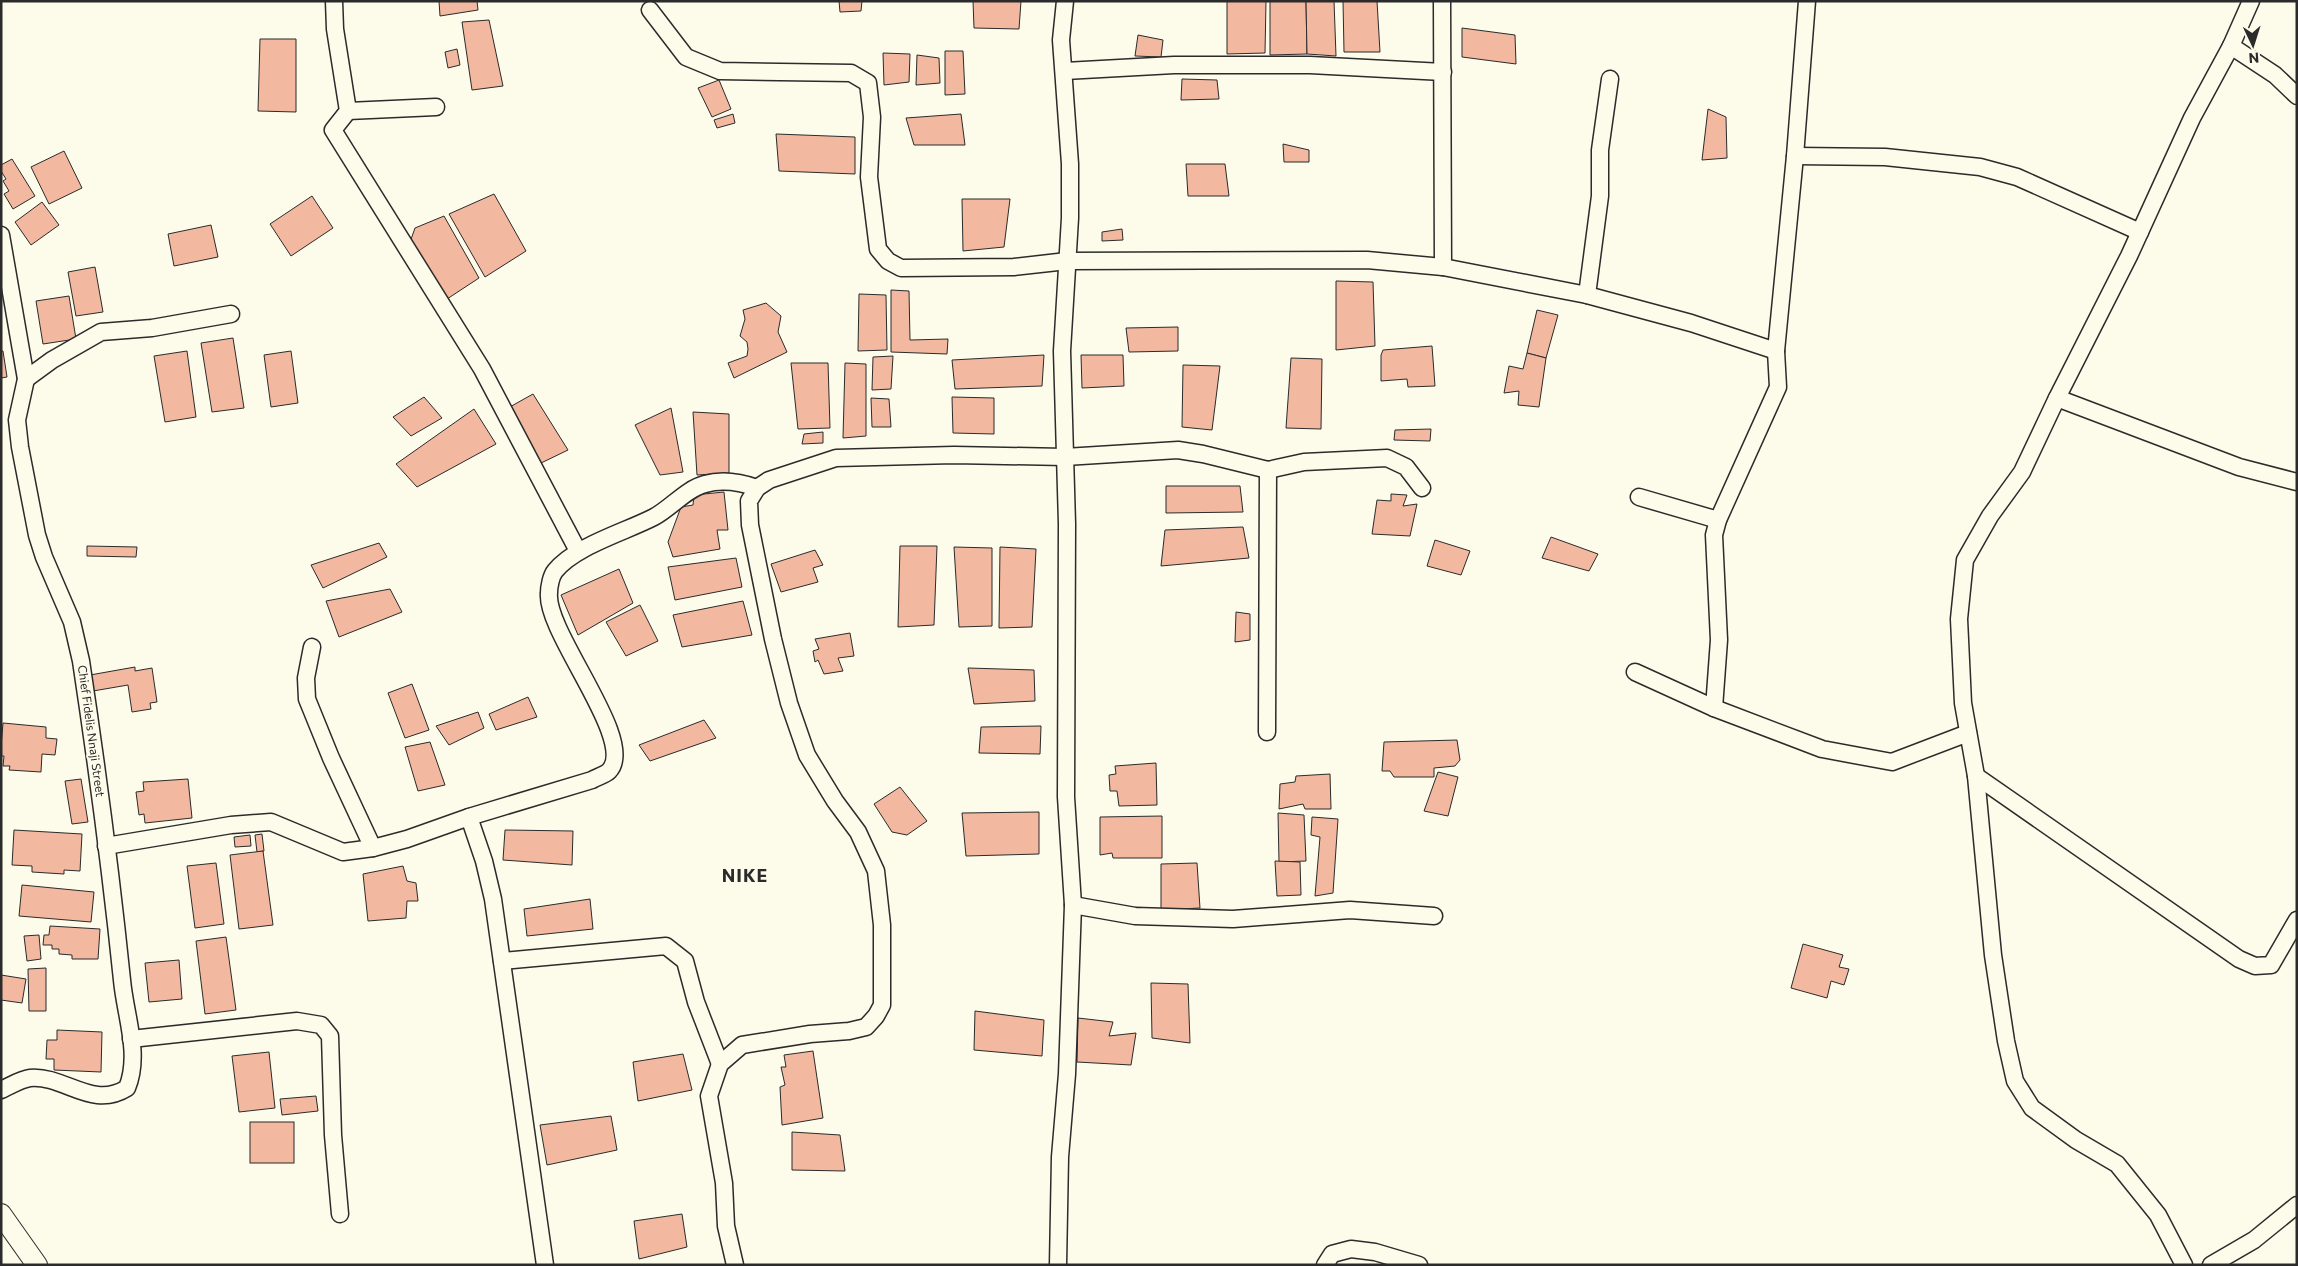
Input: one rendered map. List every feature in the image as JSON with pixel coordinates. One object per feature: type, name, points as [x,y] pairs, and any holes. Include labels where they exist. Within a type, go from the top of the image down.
[{"type":"street","points":[[334,1],[335,29],[348,111],[333,130],[482,369],[578,551]]},
{"type":"street","points":[[1058,1265],[1060,1157],[1067,1074],[1073,905],[1066,797],[1065,456],[1062,352],[1070,164],[1065,71],[1061,40],[1065,1]]},
{"type":"street","points":[[1442,1],[1443,267]]},
{"type":"street","points":[[1714,708],[1719,640],[1714,535],[1718,520],[1778,387],[1776,351],[1795,156],[1807,1]]},
{"type":"street","points":[[2184,1265],[2158,1214],[2117,1164],[2076,1140],[2032,1108],[2015,1081],[2006,1041],[1994,955],[1976,776],[1963,703],[1959,618],[1965,560],[1990,516],[2022,472],[2056,398],[2140,232],[2192,118],[2231,46],[2251,1]]},
{"type":"street","points":[[650,10],[686,57],[720,71],[851,73],[868,83],[872,117],[869,177],[878,249],[888,261],[901,268],[1014,267],[1067,262],[1367,260],[1443,267],[1587,295],[1692,324],[1776,351]]},
{"type":"street","points":[[2231,46],[2275,75],[2297,96]]},
{"type":"street","points":[[1065,71],[1174,65],[1310,65],[1443,72]]},
{"type":"street","points":[[1587,295],[1600,196],[1600,150],[1610,79]]},
{"type":"street","points":[[348,111],[436,108]]},
{"type":"street","points":[[1795,156],[1885,156],[1980,167],[2017,177],[2140,232]]},
{"type":"street","name":"Chief Fidelis Nnaji Street","points":[[1,1090],[29,1078],[50,1081],[79,1091],[109,1097],[128,1088],[132,1077],[131,1040],[122,982],[117,920],[81,661],[72,622],[44,557],[37,535],[20,447],[17,420],[26,379],[2,243]]},
{"type":"street","points":[[26,379],[52,360],[101,332],[152,328],[231,314]]},
{"type":"street","points":[[2056,398],[2239,467],[2297,482]]},
{"type":"street","points":[[735,1265],[726,1226],[724,1183],[709,1096],[720,1064],[742,1045],[810,1034],[850,1031],[866,1027],[876,1016],[882,1005],[882,925],[876,871],[858,832],[835,802],[807,755],[789,703],[773,639],[750,525],[750,501],[757,488],[770,480],[836,458],[954,455],[1065,456],[1178,450],[1203,454],[1268,470],[1304,462],[1386,458],[1406,467],[1422,488]]},
{"type":"street","points":[[1267,732],[1268,470]]},
{"type":"street","points":[[106,846],[231,825],[271,822],[343,852],[373,848],[592,780],[609,771],[616,754],[608,728],[593,692],[565,641],[548,595],[554,572],[578,551],[656,516],[704,484],[737,481],[757,488]]},
{"type":"street","points":[[1639,497],[1718,520]]},
{"type":"street","points":[[312,647],[306,678],[307,699],[331,758],[373,848]]},
{"type":"street","points":[[1635,672],[1714,708],[1822,748],[1892,762],[1968,733]]},
{"type":"street","points":[[1976,776],[2240,959],[2255,966],[2271,965],[2297,920]]},
{"type":"street","points":[[469,817],[484,861],[494,899],[545,1265]]},
{"type":"street","points":[[1073,905],[1135,916],[1233,919],[1350,910],[1434,916]]},
{"type":"street","points":[[502,961],[666,946],[685,961],[696,1002],[720,1064]]},
{"type":"street","points":[[131,1040],[297,1021],[321,1025],[330,1036],[333,1135],[340,1214]]},
{"type":"street","points":[[2210,1265],[2254,1240],[2297,1205]]},
{"type":"street","points":[[1,1214],[37,1265]]},
{"type":"street","points":[[1325,1265],[1332,1254],[1351,1249],[1375,1252],[1419,1265]]},
{"type":"building","points":[[439,1],[477,1],[478,10],[440,16]]},
{"type":"building","points":[[839,1],[862,1],[861,11],[840,12]]},
{"type":"building","points":[[973,1],[1021,1],[1019,29],[974,28]]},
{"type":"building","points":[[1227,1],[1266,1],[1265,53],[1227,54]]},
{"type":"building","points":[[1270,1],[1306,1],[1307,54],[1270,55]]},
{"type":"building","points":[[1306,1],[1334,1],[1336,56],[1307,54]]},
{"type":"building","points":[[1343,1],[1377,1],[1380,52],[1344,52]]},
{"type":"building","points":[[489,20],[503,86],[472,90],[462,22]]},
{"type":"building","points":[[1462,28],[1515,35],[1516,64],[1462,57]]},
{"type":"building","points":[[1138,35],[1163,40],[1161,57],[1135,56]]},
{"type":"building","points":[[260,39],[296,39],[296,112],[258,111]]},
{"type":"building","points":[[457,49],[460,65],[448,68],[445,52]]},
{"type":"building","points":[[945,51],[963,51],[965,94],[945,95]]},
{"type":"building","points":[[883,53],[910,54],[909,82],[884,85]]},
{"type":"building","points":[[917,55],[939,58],[940,83],[916,85]]},
{"type":"building","points":[[1182,79],[1217,80],[1219,99],[1181,100]]},
{"type":"building","points":[[719,80],[731,109],[712,117],[698,88]]},
{"type":"building","points":[[1708,109],[1726,117],[1727,158],[1702,160]]},
{"type":"building","points":[[733,114],[735,123],[717,128],[714,120]]},
{"type":"building","points":[[961,114],[965,145],[914,145],[906,118]]},
{"type":"building","points":[[776,134],[855,137],[855,174],[779,171]]},
{"type":"building","points":[[1283,144],[1309,150],[1309,162],[1284,162]]},
{"type":"building","points":[[64,151],[82,188],[49,204],[31,167]]},
{"type":"building","points":[[12,159],[35,196],[13,209],[4,194],[9,191],[3,181],[6,179],[1,171],[1,165]]},
{"type":"building","points":[[1186,164],[1225,164],[1229,196],[1188,196]]},
{"type":"building","points":[[494,194],[526,251],[485,277],[449,214]]},
{"type":"building","points":[[312,196],[333,228],[291,256],[270,224]]},
{"type":"building","points":[[962,199],[1010,199],[1004,247],[963,251]]},
{"type":"building","points":[[42,202],[59,225],[31,245],[15,222]]},
{"type":"building","points":[[444,216],[479,278],[447,299],[410,242],[415,228]]},
{"type":"building","points":[[211,225],[218,257],[174,266],[168,234]]},
{"type":"building","points":[[1122,229],[1123,240],[1102,241],[1102,232]]},
{"type":"building","points":[[95,267],[103,312],[76,316],[68,272]]},
{"type":"building","points":[[1336,281],[1373,282],[1375,346],[1336,350]]},
{"type":"building","points":[[891,290],[909,291],[910,340],[948,339],[947,354],[891,352]]},
{"type":"building","points":[[859,294],[886,295],[887,350],[858,351]]},
{"type":"building","points":[[69,296],[76,339],[43,344],[36,301]]},
{"type":"building","points":[[766,303],[781,316],[778,332],[787,352],[734,378],[728,363],[747,356],[748,349],[747,342],[740,336],[745,319],[743,310]]},
{"type":"building","points":[[1537,310],[1558,315],[1546,358],[1527,353]]},
{"type":"building","points":[[1178,327],[1178,351],[1129,352],[1126,328]]},
{"type":"building","points":[[233,338],[244,408],[212,412],[201,343]]},
{"type":"building","points":[[1432,346],[1435,386],[1408,387],[1407,379],[1381,381],[1381,355],[1383,350]]},
{"type":"building","points":[[1,351],[3,351],[7,377],[1,378]]},
{"type":"building","points":[[187,351],[196,417],[165,422],[154,356]]},
{"type":"building","points":[[291,351],[298,403],[271,407],[264,355]]},
{"type":"building","points":[[1527,353],[1546,358],[1539,407],[1518,405],[1519,391],[1504,393],[1509,366],[1523,369]]},
{"type":"building","points":[[1044,355],[1042,386],[955,389],[952,360]]},
{"type":"building","points":[[1081,355],[1123,355],[1124,386],[1082,388]]},
{"type":"building","points":[[893,356],[891,389],[872,390],[873,357]]},
{"type":"building","points":[[1291,358],[1322,359],[1321,429],[1286,428]]},
{"type":"building","points":[[791,363],[828,363],[830,428],[798,429]]},
{"type":"building","points":[[845,363],[866,364],[866,436],[843,438]]},
{"type":"building","points":[[1183,365],[1220,366],[1212,430],[1182,427]]},
{"type":"building","points":[[533,394],[568,450],[539,464],[508,408]]},
{"type":"building","points":[[424,397],[442,418],[411,436],[393,417]]},
{"type":"building","points":[[952,397],[994,398],[994,434],[953,433]]},
{"type":"building","points":[[871,398],[889,399],[891,427],[872,427]]},
{"type":"building","points":[[671,408],[683,472],[660,475],[635,425]]},
{"type":"building","points":[[474,409],[496,444],[417,487],[396,464]]},
{"type":"building","points":[[693,412],[729,414],[729,473],[697,475]]},
{"type":"building","points":[[1431,429],[1430,441],[1394,440],[1395,430]]},
{"type":"building","points":[[823,432],[823,443],[802,444],[804,434]]},
{"type":"building","points":[[1166,486],[1240,486],[1243,512],[1166,513]]},
{"type":"building","points":[[724,492],[728,530],[717,530],[720,549],[673,557],[668,542],[681,507],[693,505],[694,495]]},
{"type":"building","points":[[1391,494],[1407,495],[1403,506],[1417,504],[1410,536],[1372,534],[1377,500],[1391,501]]},
{"type":"building","points":[[1243,527],[1249,558],[1161,566],[1165,530]]},
{"type":"building","points":[[1551,537],[1598,554],[1589,571],[1542,558]]},
{"type":"building","points":[[1435,540],[1470,551],[1461,575],[1427,566]]},
{"type":"building","points":[[379,543],[387,557],[323,588],[311,565]]},
{"type":"building","points":[[87,546],[137,547],[136,557],[87,556]]},
{"type":"building","points":[[900,546],[937,546],[934,625],[898,627]]},
{"type":"building","points":[[954,547],[992,548],[992,626],[959,627]]},
{"type":"building","points":[[1000,547],[1036,549],[1032,627],[999,628]]},
{"type":"building","points":[[815,550],[823,565],[813,568],[818,582],[781,592],[771,564]]},
{"type":"building","points":[[736,558],[742,587],[675,600],[668,567]]},
{"type":"building","points":[[619,569],[633,603],[578,635],[561,595]]},
{"type":"building","points":[[390,589],[402,612],[339,637],[326,601]]},
{"type":"building","points":[[743,601],[752,635],[682,647],[673,615]]},
{"type":"building","points":[[640,605],[658,641],[626,656],[606,622]]},
{"type":"building","points":[[1236,612],[1250,614],[1250,640],[1235,642]]},
{"type":"building","points":[[850,633],[854,656],[838,658],[843,671],[824,674],[818,660],[815,662],[813,651],[819,649],[815,639]]},
{"type":"building","points":[[135,667],[135,671],[152,668],[157,702],[150,703],[151,709],[132,712],[128,685],[93,691],[90,675]]},
{"type":"building","points":[[968,668],[1034,670],[1035,701],[974,704]]},
{"type":"building","points":[[412,684],[429,730],[405,738],[388,693]]},
{"type":"building","points":[[528,697],[537,717],[496,730],[489,714]]},
{"type":"building","points":[[478,712],[484,728],[449,745],[436,726]]},
{"type":"building","points":[[704,720],[716,738],[650,761],[639,745]]},
{"type":"building","points":[[3,723],[46,727],[46,738],[57,739],[55,755],[42,754],[41,772],[9,770],[10,766],[3,766],[4,756],[1,756],[1,747]]},
{"type":"building","points":[[1041,726],[1040,754],[979,753],[981,727]]},
{"type":"building","points":[[1457,740],[1460,760],[1455,766],[1434,768],[1434,777],[1394,777],[1390,771],[1382,771],[1384,742]]},
{"type":"building","points":[[430,742],[445,785],[418,791],[405,747]]},
{"type":"building","points":[[1156,763],[1157,805],[1119,806],[1117,791],[1110,791],[1109,775],[1116,774],[1115,766]]},
{"type":"building","points":[[1438,772],[1458,777],[1448,816],[1424,811]]},
{"type":"building","points":[[1330,774],[1331,809],[1305,809],[1303,804],[1279,809],[1280,784],[1295,782],[1296,776]]},
{"type":"building","points":[[81,779],[88,822],[72,824],[65,781]]},
{"type":"building","points":[[188,779],[192,818],[145,823],[144,814],[139,815],[136,792],[144,791],[143,782]]},
{"type":"building","points":[[900,787],[927,821],[907,835],[892,832],[874,804]]},
{"type":"building","points":[[1039,812],[1039,854],[966,856],[962,813]]},
{"type":"building","points":[[1278,813],[1304,815],[1306,861],[1279,862]]},
{"type":"building","points":[[1162,816],[1162,858],[1113,858],[1112,853],[1100,855],[1100,817]]},
{"type":"building","points":[[1312,817],[1338,819],[1333,893],[1315,896],[1320,837],[1311,835]]},
{"type":"building","points":[[14,830],[82,834],[80,871],[64,870],[64,874],[32,872],[32,866],[12,865]]},
{"type":"building","points":[[505,830],[573,831],[572,865],[503,860]]},
{"type":"building","points":[[262,834],[264,851],[257,852],[255,835]]},
{"type":"building","points":[[250,835],[251,846],[235,847],[234,837]]},
{"type":"building","points":[[263,851],[273,925],[239,929],[230,855]]},
{"type":"building","points":[[1275,861],[1300,862],[1301,895],[1277,896]]},
{"type":"building","points":[[216,863],[224,924],[195,928],[187,866]]},
{"type":"building","points":[[1197,863],[1200,908],[1161,910],[1161,864]]},
{"type":"building","points":[[403,866],[407,881],[416,883],[418,901],[407,901],[406,918],[368,921],[363,874]]},
{"type":"building","points":[[22,885],[94,892],[91,922],[19,916]]},
{"type":"building","points":[[590,899],[593,929],[527,936],[524,909]]},
{"type":"building","points":[[50,926],[100,929],[98,959],[72,959],[72,955],[59,954],[59,949],[52,949],[52,945],[43,945],[44,935],[49,935]]},
{"type":"building","points":[[39,935],[41,959],[27,961],[24,936]]},
{"type":"building","points":[[226,937],[236,1010],[205,1014],[196,941]]},
{"type":"building","points":[[1803,944],[1843,955],[1839,967],[1849,969],[1844,985],[1831,981],[1827,998],[1791,988]]},
{"type":"building","points":[[179,960],[182,999],[149,1002],[145,963]]},
{"type":"building","points":[[46,968],[46,1011],[29,1011],[28,969]]},
{"type":"building","points":[[1,975],[26,979],[22,1003],[1,1000]]},
{"type":"building","points":[[1151,983],[1188,984],[1190,1043],[1152,1038]]},
{"type":"building","points":[[975,1011],[1044,1020],[1042,1056],[974,1050]]},
{"type":"building","points":[[1078,1018],[1113,1022],[1109,1036],[1136,1033],[1131,1065],[1077,1062]]},
{"type":"building","points":[[57,1030],[102,1032],[101,1072],[54,1070],[54,1059],[46,1059],[47,1040],[57,1040]]},
{"type":"building","points":[[813,1051],[823,1118],[782,1125],[780,1087],[785,1085],[781,1067],[786,1067],[784,1055]]},
{"type":"building","points":[[269,1052],[275,1108],[239,1112],[232,1056]]},
{"type":"building","points":[[683,1054],[692,1090],[638,1101],[633,1062]]},
{"type":"building","points":[[316,1096],[318,1111],[282,1115],[280,1099]]},
{"type":"building","points":[[611,1116],[617,1150],[547,1165],[540,1125]]},
{"type":"building","points":[[250,1122],[294,1122],[294,1163],[250,1163]]},
{"type":"building","points":[[792,1132],[840,1135],[845,1171],[792,1170]]},
{"type":"building","points":[[682,1214],[687,1247],[639,1259],[634,1221]]},
{"type":"district","name":"NIKE","points":[[745,876]]}]
